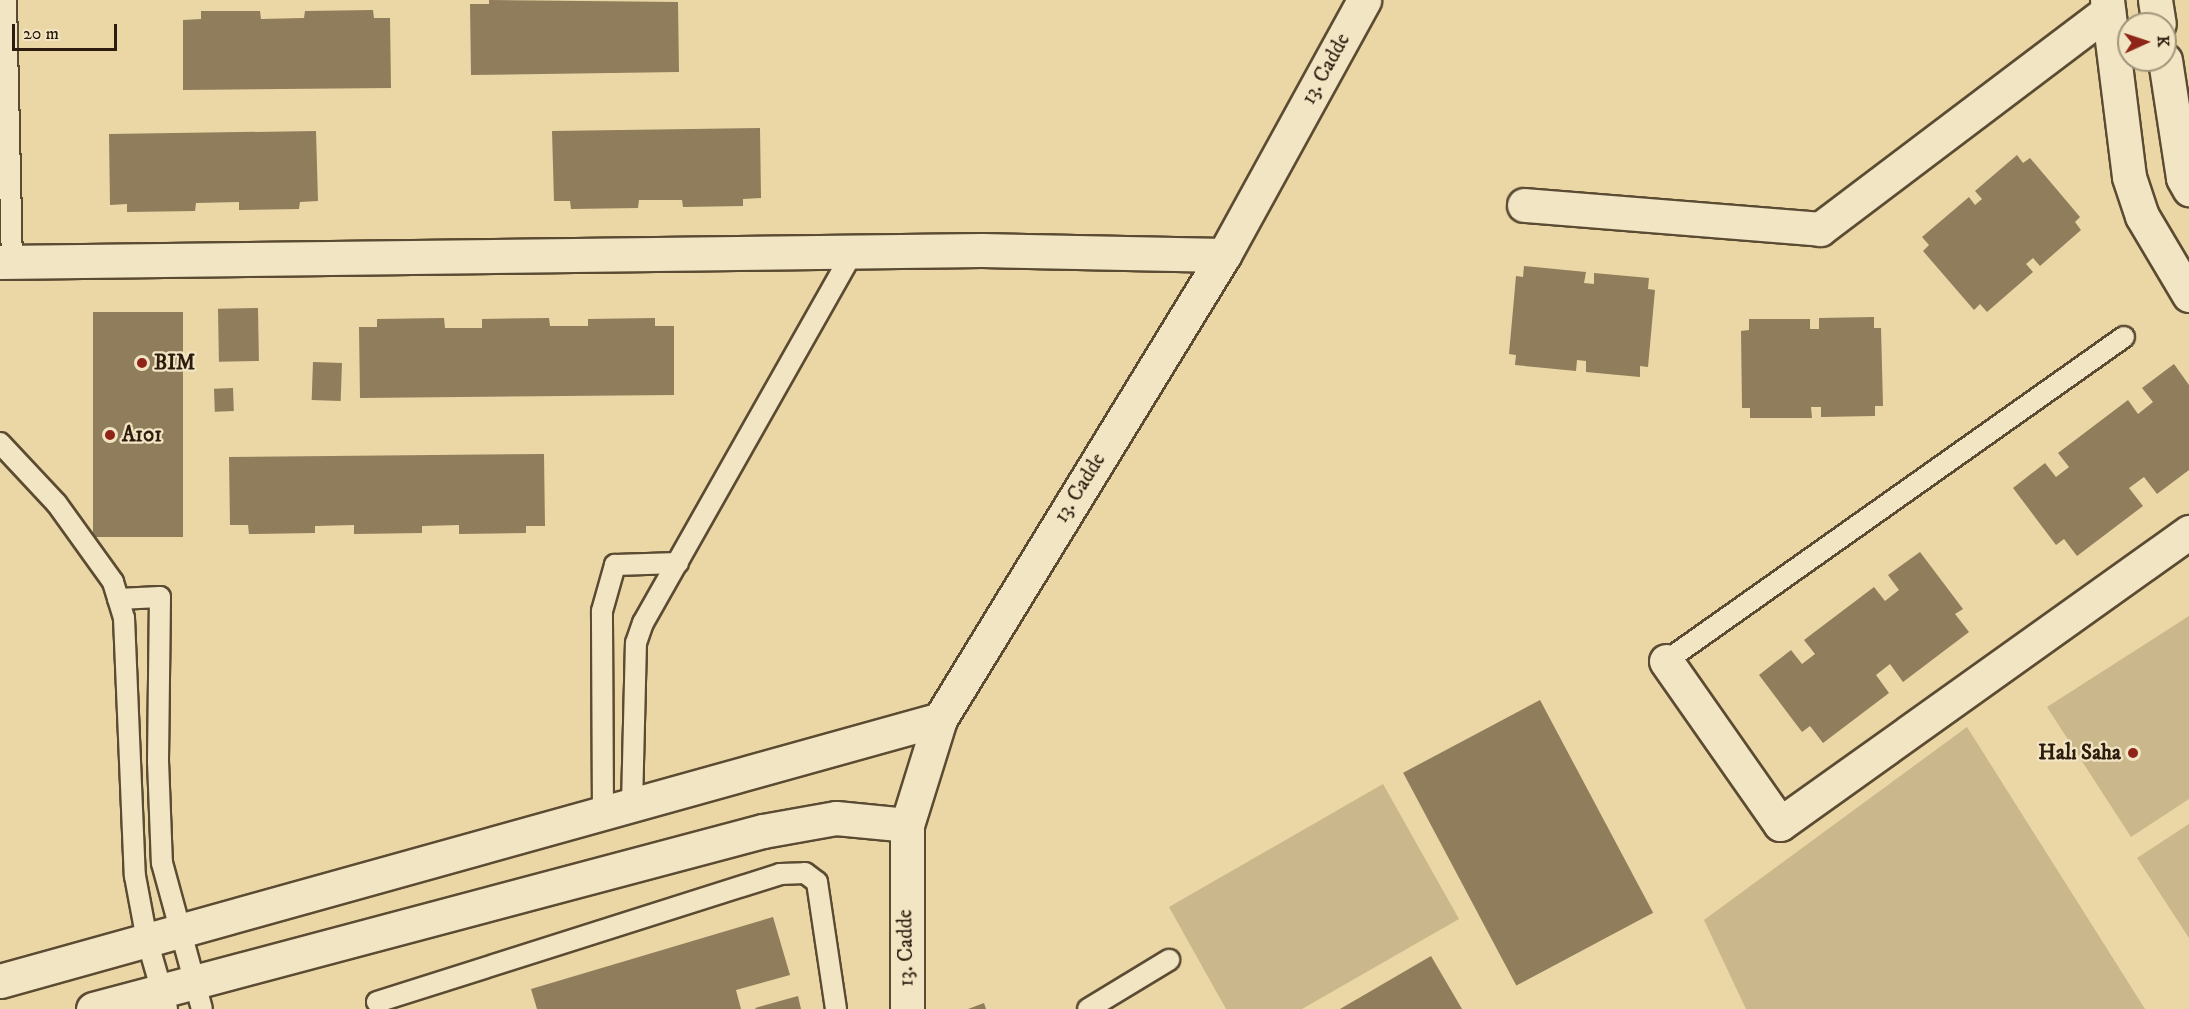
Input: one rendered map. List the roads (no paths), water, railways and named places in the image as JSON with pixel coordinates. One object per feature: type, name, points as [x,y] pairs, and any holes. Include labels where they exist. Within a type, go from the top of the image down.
[{"type":"street","name":"13. Cadde","points":[[907,1009],[907,825],[940,719],[1224,255],[1364,0]]},
{"type":"street","points":[[1524,205],[1820,229],[2107,5]]},
{"type":"street","points":[[2107,5],[2129,177],[2142,216],[2189,294]]},
{"type":"street","points":[[2166,72],[2183,178],[2189,189]]},
{"type":"street","points":[[6,262],[853,252],[1224,255]]},
{"type":"street","points":[[1666,661],[1780,824],[2189,532]]},
{"type":"street","points":[[0,981],[940,719]]},
{"type":"street","points":[[93,1009],[197,996],[763,831],[836,818],[907,825]]},
{"type":"lane","points":[[6,0],[6,262]]},
{"type":"lane","points":[[617,809],[636,644],[643,623],[853,252]]},
{"type":"lane","points":[[1666,661],[2124,337]]},
{"type":"lane","points":[[0,443],[57,504],[113,582],[124,618],[135,876],[147,940],[164,1000]]},
{"type":"lane","points":[[617,809],[602,610],[615,565],[678,563]]},
{"type":"lane","points":[[118,599],[160,597],[158,761],[162,863],[197,996]]},
{"type":"lane","points":[[377,1002],[780,874],[805,873],[817,882],[836,1009]]},
{"type":"lane","points":[[1088,1009],[1169,960]]},
{"type":"place","name":"BIM","points":[[142,363]]},
{"type":"place","name":"A101","points":[[110,435]]},
{"type":"place","name":"Halı Saha","points":[[2133,753]]}]
